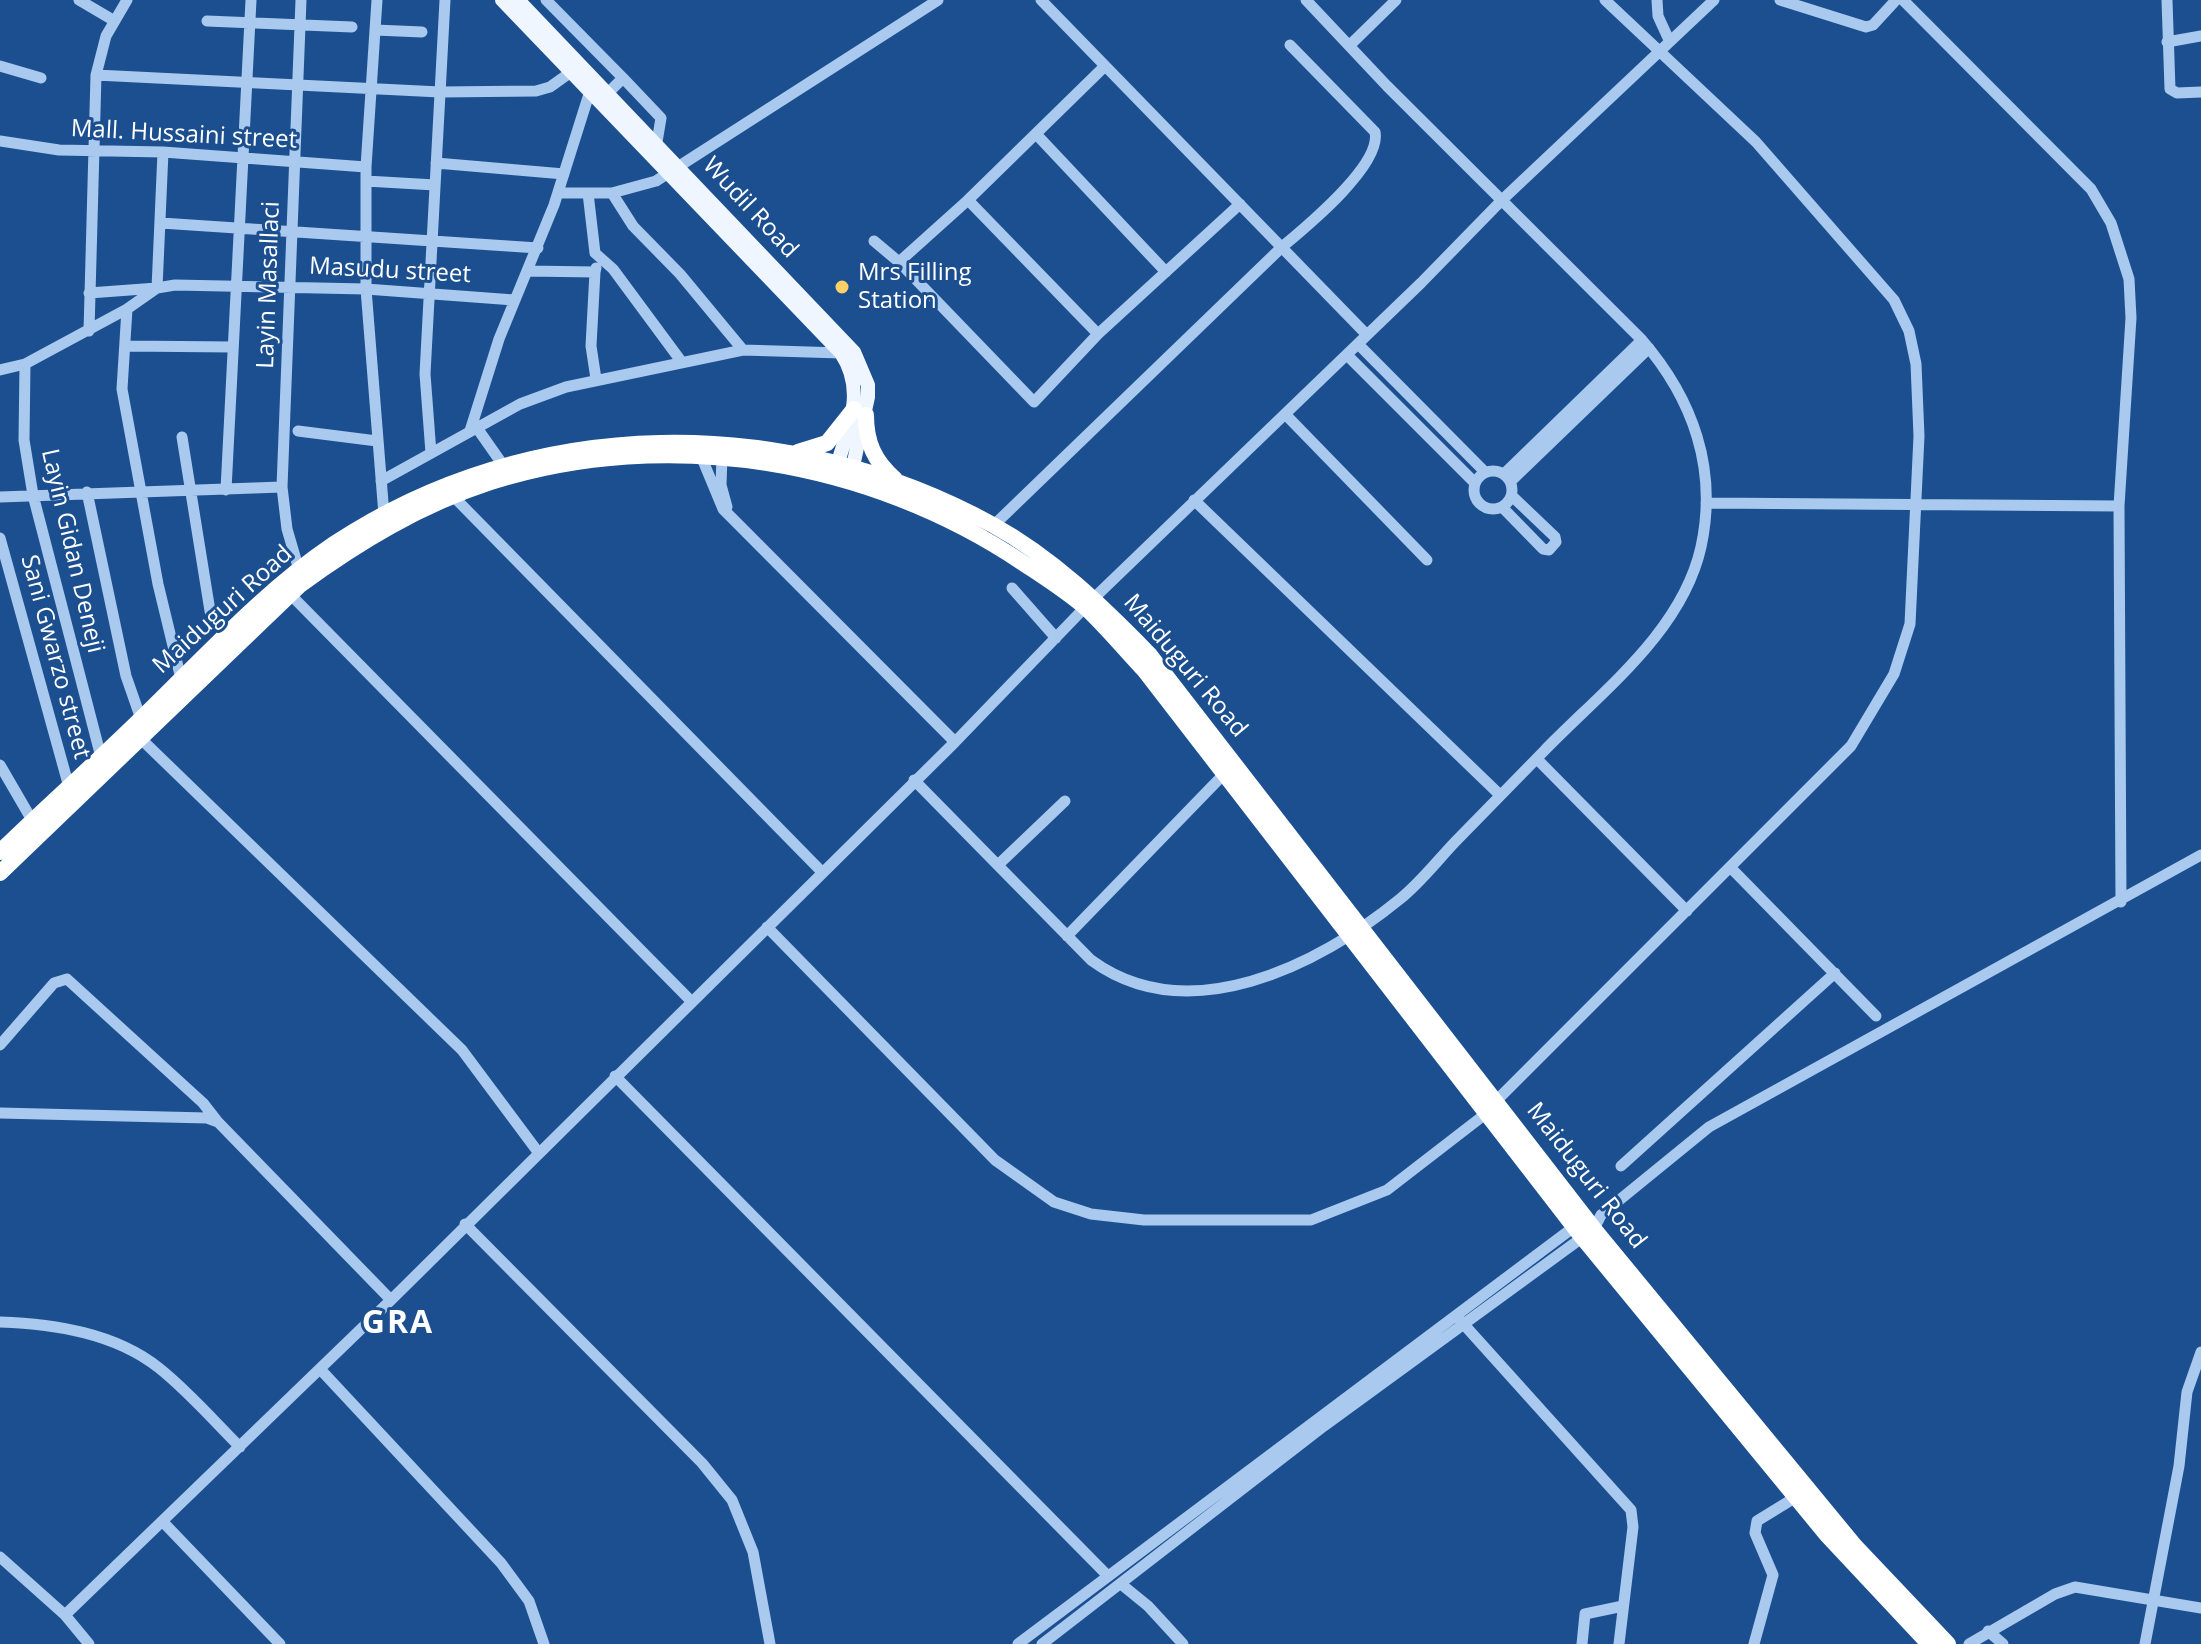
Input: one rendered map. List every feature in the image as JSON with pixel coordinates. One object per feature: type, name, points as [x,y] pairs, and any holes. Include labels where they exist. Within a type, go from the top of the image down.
[{"type":"highway","points":[[790,453],[827,443],[860,412],[869,445],[878,463],[902,486]]},
{"type":"highway","name":"Maiduguri Road","points":[[0,852],[36,827],[139,737],[285,589],[299,570],[384,515],[433,490],[503,465],[578,448],[679,440],[790,453],[844,472],[946,517],[1090,603],[1177,709],[1224,774],[1356,932],[1796,1497],[1872,1586],[1929,1644]]},
{"type":"highway","name":"Maiduguri Road","points":[[0,873],[69,787],[224,635],[285,589],[348,550],[453,496],[544,469],[596,460],[722,456],[844,472],[902,486],[993,526],[1090,603],[1182,693],[1356,932]]},
{"type":"highway","name":"Maiduguri Road","points":[[1587,1225],[1855,1546],[1948,1644]]},
{"type":"main road","name":"Wudil Road","points":[[502,0],[854,352],[868,385],[844,472]]},
{"type":"main road","name":"Wudil Road","points":[[518,0],[657,142],[675,170]]},
{"type":"main road","name":"Wudil Road","points":[[824,325],[841,353],[855,388],[860,412]]},
{"type":"street","points":[[79,0],[113,20]]},
{"type":"street","points":[[89,331],[96,75],[113,20],[127,0]]},
{"type":"street","points":[[226,490],[251,0]]},
{"type":"street","name":"Layin Masallaci","points":[[299,570],[287,529],[282,487],[301,0]]},
{"type":"street","points":[[377,0],[366,167],[366,289],[384,515]]},
{"type":"street","points":[[431,453],[425,374],[445,0]]},
{"type":"street","points":[[546,0],[661,118],[657,142]]},
{"type":"street","points":[[558,193],[612,193],[644,186],[675,170],[938,0]]},
{"type":"street","points":[[1041,0],[1367,335]]},
{"type":"street","points":[[914,780],[1067,936],[1114,977],[1146,989],[1194,993],[1255,980],[1356,932],[1403,897],[1661,629],[1684,594],[1700,549],[1706,503],[1704,473],[1693,421],[1679,387],[1646,344],[1306,0]]},
{"type":"street","points":[[1350,45],[1396,0]]},
{"type":"street","points":[[767,927],[995,1160],[1054,1202],[1091,1214],[1144,1220],[1311,1220],[1387,1190],[1492,1106],[1851,746],[1894,674],[1910,624],[1919,436],[1916,364],[1909,331],[1894,300],[1756,142],[1605,0]]},
{"type":"street","points":[[1657,0],[1658,16],[1669,40]]},
{"type":"street","points":[[65,1615],[391,1300],[955,742],[1194,500],[1347,355],[1502,200],[1714,0]]},
{"type":"street","points":[[1780,0],[1857,27],[1873,25],[1896,0]]},
{"type":"street","points":[[1903,0],[2091,189],[2111,223],[2129,279],[2131,318],[2119,506],[2121,902]]},
{"type":"street","points":[[2167,0],[2170,89],[2177,93],[2201,92]]},
{"type":"street","points":[[207,21],[352,27]]},
{"type":"street","points":[[552,35],[566,21]]},
{"type":"street","points":[[375,30],[422,32]]},
{"type":"street","points":[[2167,42],[2201,36]]},
{"type":"street","points":[[993,526],[1282,247],[1324,213],[1375,149],[1375,132],[1290,45]]},
{"type":"street","points":[[0,66],[41,78]]},
{"type":"street","points":[[899,262],[968,200],[1105,66]]},
{"type":"street","points":[[96,75],[440,92],[536,91],[561,81],[571,72]]},
{"type":"street","points":[[609,92],[623,78]]},
{"type":"street","points":[[503,465],[474,430],[477,401],[514,300],[538,248],[590,91]]},
{"type":"street","points":[[1036,134],[1166,272]]},
{"type":"street","name":"Mall. Hussaini street","points":[[0,141],[46,149],[163,152],[366,167]]},
{"type":"street","points":[[0,370],[25,364],[89,331],[157,288],[163,152]]},
{"type":"street","points":[[436,163],[564,174]]},
{"type":"street","points":[[366,181],[435,185]]},
{"type":"street","points":[[588,193],[597,255],[591,346],[596,379]]},
{"type":"street","points":[[612,193],[633,226],[680,274],[743,350]]},
{"type":"street","points":[[968,200],[1098,334]]},
{"type":"street","points":[[874,241],[899,262],[1034,402],[1098,334],[1240,204]]},
{"type":"street","points":[[161,223],[538,248]]},
{"type":"street","points":[[597,255],[613,269],[681,361]]},
{"type":"street","points":[[528,271],[595,272]]},
{"type":"street","name":"Masudu street","points":[[89,293],[175,285],[236,284],[290,289],[366,289],[514,300]]},
{"type":"street","points":[[127,309],[122,389],[181,679]]},
{"type":"street","points":[[1358,344],[1485,472],[1508,477]]},
{"type":"street","points":[[1508,477],[1646,344]]},
{"type":"street","points":[[125,346],[233,347]]},
{"type":"street","points":[[381,481],[520,404],[596,379],[743,350],[841,353]]},
{"type":"street","points":[[1347,355],[1475,483],[1478,503],[1487,508],[1502,507],[1512,496]]},
{"type":"street","name":"Layin Gidan Deneji","points":[[25,364],[24,440],[33,495],[101,757]]},
{"type":"street","points":[[1285,414],[1427,560]]},
{"type":"street","points":[[1432,440],[1442,430]]},
{"type":"street","points":[[298,431],[377,441]]},
{"type":"street","points":[[182,437],[210,611],[224,635]]},
{"type":"street","points":[[701,456],[715,494],[729,516],[955,742]]},
{"type":"street","points":[[722,456],[721,485],[729,516]]},
{"type":"street","points":[[1475,483],[1485,472]]},
{"type":"street","points":[[1502,507],[1543,549],[1549,550],[1556,542],[1555,537],[1512,496],[1508,477]]},
{"type":"street","points":[[0,497],[282,487]]},
{"type":"street","points":[[87,492],[126,676],[141,719]]},
{"type":"street","points":[[453,496],[822,872]]},
{"type":"street","points":[[1194,500],[1500,795]]},
{"type":"street","points":[[1706,503],[1915,507],[2119,506]]},
{"type":"street","name":"Sani Gwarzo street","points":[[0,538],[69,787]]},
{"type":"street","points":[[1012,588],[1056,638]]},
{"type":"street","points":[[285,589],[692,1002]]},
{"type":"street","points":[[139,737],[462,1050],[538,1152]]},
{"type":"street","points":[[1537,759],[1687,911]]},
{"type":"street","points":[[0,765],[36,827]]},
{"type":"street","points":[[1067,936],[1224,774]]},
{"type":"street","points":[[999,864],[1065,801]]},
{"type":"street","points":[[1018,1644],[1587,1225],[1709,1127],[2121,902],[2201,855]]},
{"type":"street","points":[[1730,867],[1876,1016]]},
{"type":"street","points":[[1621,1166],[1835,973]]},
{"type":"street","points":[[0,1045],[54,983],[67,979],[203,1103],[391,1300]]},
{"type":"street","points":[[615,1076],[1108,1576]]},
{"type":"street","points":[[0,1113],[207,1118],[218,1122]]},
{"type":"street","points":[[465,1224],[702,1463],[732,1500],[753,1552],[770,1644]]},
{"type":"street","points":[[1042,1644],[1459,1320]]},
{"type":"street","points":[[1459,1320],[1631,1510],[1633,1527],[1619,1644]]},
{"type":"street","points":[[0,1322],[33,1323],[97,1335],[158,1367],[240,1447]]},
{"type":"street","points":[[2145,1644],[2156,1599],[2187,1392],[2201,1352]]},
{"type":"street","points":[[320,1369],[501,1563],[529,1601],[544,1644]]},
{"type":"street","points":[[1754,1644],[1773,1575],[1755,1533],[1756,1524],[1759,1519],[1796,1497]]},
{"type":"street","points":[[163,1522],[280,1644]]},
{"type":"street","points":[[0,1557],[65,1615],[89,1644]]},
{"type":"street","points":[[1121,1584],[1183,1644]]},
{"type":"street","points":[[1969,1644],[2055,1594],[2075,1587],[2201,1608]]},
{"type":"street","points":[[1582,1644],[1585,1614],[1623,1606]]},
{"type":"street","points":[[1988,1631],[2003,1644]]},
{"type":"place","name":"Mrs Filling Station","points":[[842,287]]},
{"type":"district","name":"GRA","points":[[398,1324]]}]
